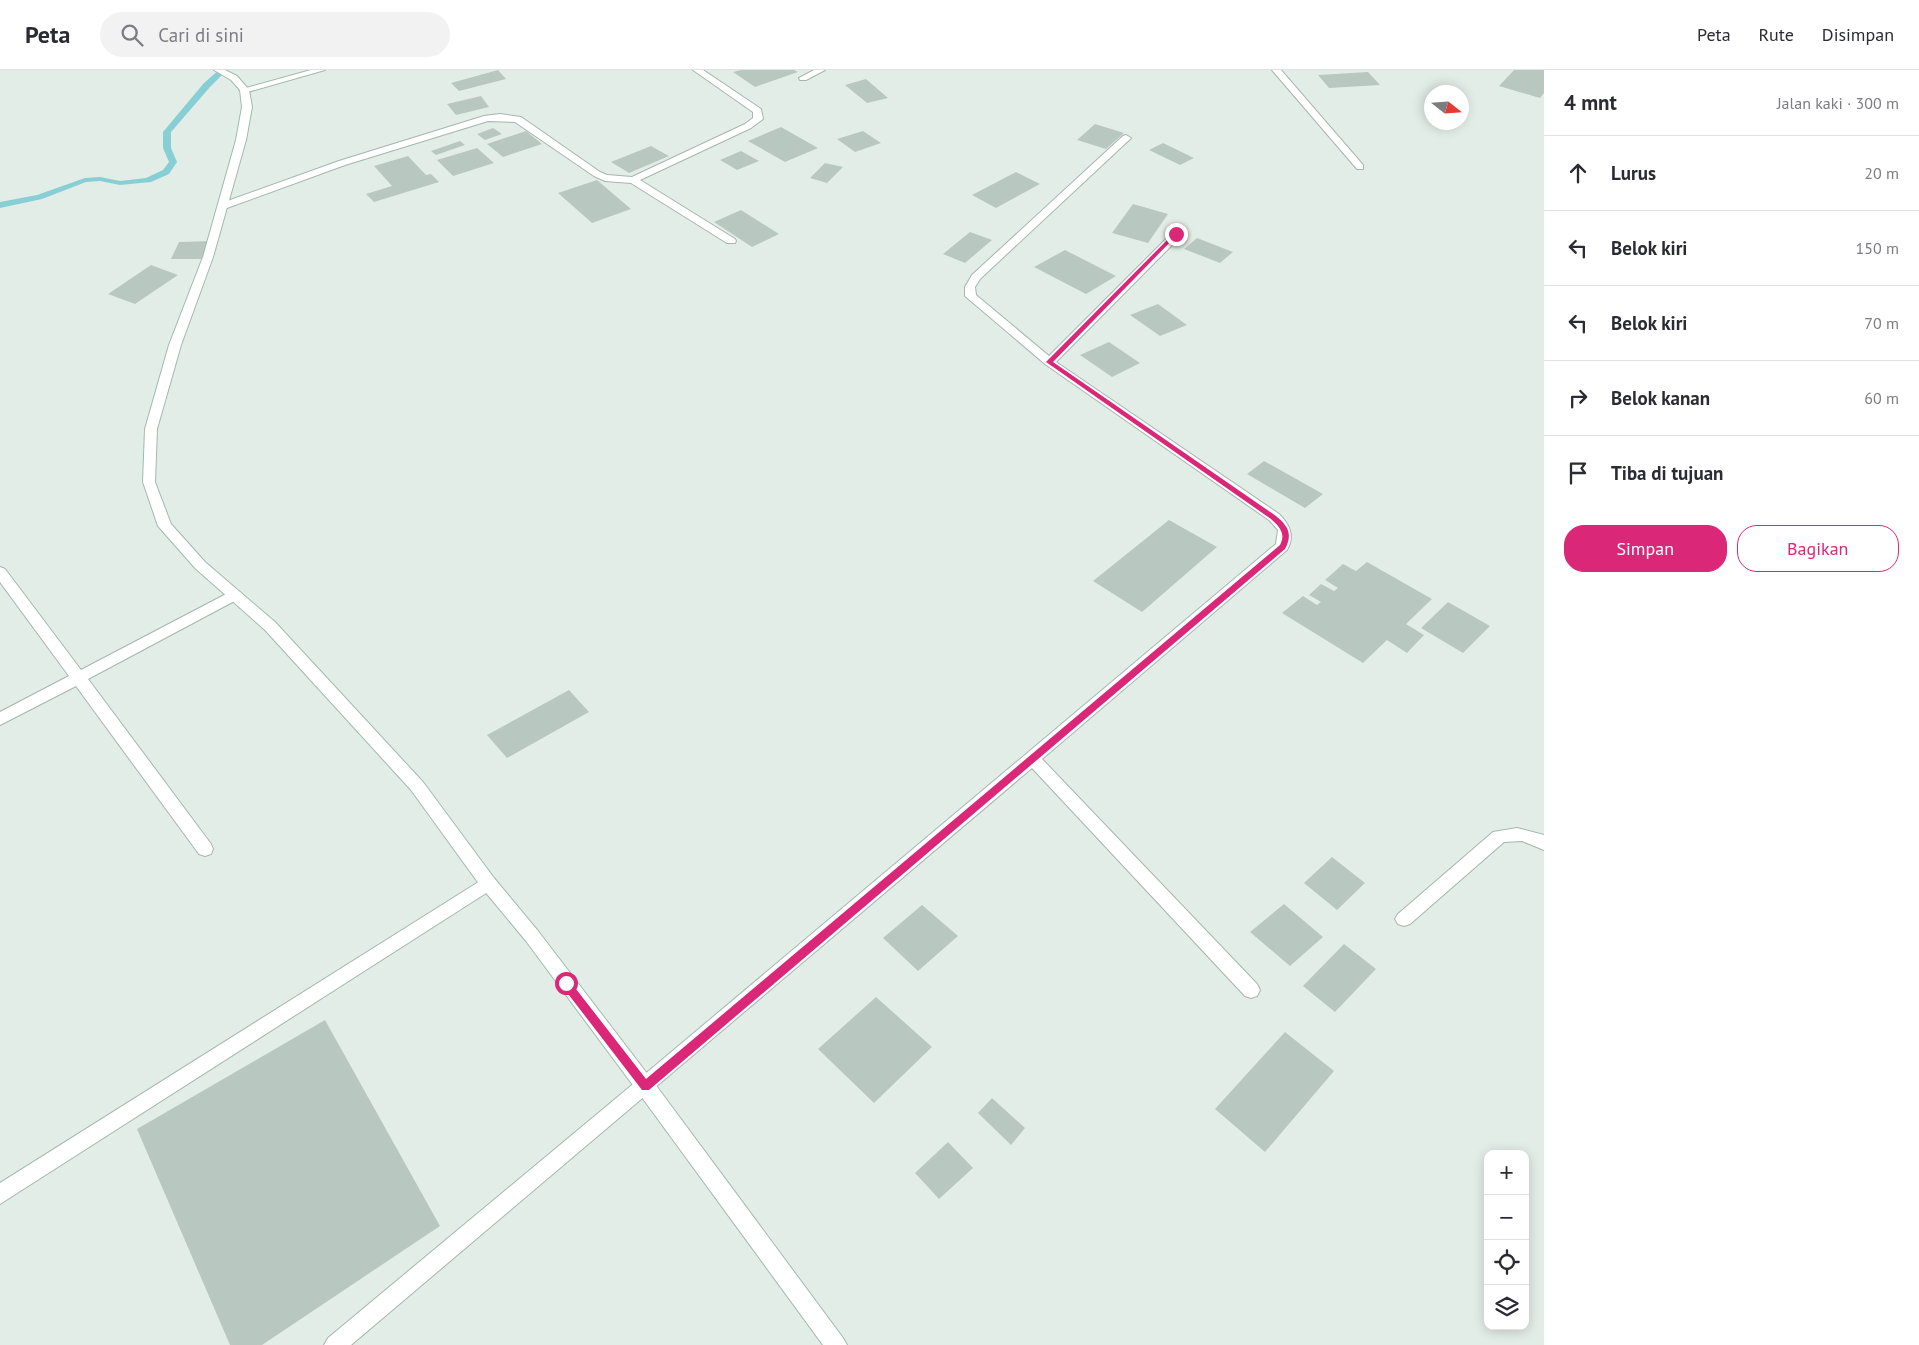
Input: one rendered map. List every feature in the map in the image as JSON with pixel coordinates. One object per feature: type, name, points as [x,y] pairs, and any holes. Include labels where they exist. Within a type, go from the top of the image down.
[{"type":"street","points":[[244,90],[321,70]]},
{"type":"street","points":[[633,180],[748,126],[758,119],[758,111],[697,70]]},
{"type":"street","points":[[803,78],[821,70]]},
{"type":"street","points":[[1276,70],[1360,167]]},
{"type":"street","points":[[224,74],[244,90],[247,107],[241,140],[208,257],[175,345],[151,429],[149,482],[166,526],[200,565],[270,626],[417,786],[488,883],[532,936],[645,1086],[836,1345]]},
{"type":"street","points":[[223,206],[342,163],[487,118],[500,117],[518,119],[605,178],[633,180],[731,241]]},
{"type":"street","points":[[335,1345],[645,1086],[1282,547],[1286,540],[1283,525],[1274,517],[1049,362],[971,296],[970,287],[976,277],[1126,138]]},
{"type":"street","points":[[1049,362],[1176,234]]},
{"type":"street","points":[[0,572],[205,849]]},
{"type":"street","points":[[0,719],[235,595]]},
{"type":"street","points":[[1032,758],[1250,990]]},
{"type":"street","points":[[1404,919],[1499,837],[1510,834],[1524,835],[1544,843]]},
{"type":"street","points":[[0,1194],[488,883]]},
{"type":"building","points":[[498,70],[506,79],[459,91],[451,83]]},
{"type":"building","points":[[741,70],[794,70],[798,72],[755,87],[733,72]]},
{"type":"building","points":[[1514,70],[1544,70],[1544,93],[1540,98],[1499,86]]},
{"type":"building","points":[[1368,72],[1380,85],[1329,88],[1318,75]]},
{"type":"building","points":[[866,79],[888,98],[867,103],[845,85]]},
{"type":"building","points":[[481,96],[489,107],[456,115],[447,104]]},
{"type":"building","points":[[1095,124],[1124,133],[1106,149],[1077,140]]},
{"type":"building","points":[[781,127],[818,148],[785,162],[748,141]]},
{"type":"building","points":[[493,128],[502,134],[485,140],[477,134]]},
{"type":"building","points":[[526,131],[542,144],[503,157],[487,144]]},
{"type":"building","points":[[863,131],[881,143],[855,152],[837,139]]},
{"type":"building","points":[[460,141],[465,145],[436,155],[431,151]]},
{"type":"building","points":[[1163,143],[1194,158],[1180,165],[1149,150]]},
{"type":"building","points":[[651,146],[669,156],[629,173],[611,162]]},
{"type":"building","points":[[477,148],[494,163],[453,176],[437,160]]},
{"type":"building","points":[[741,151],[759,161],[737,170],[720,160]]},
{"type":"building","points":[[408,156],[426,175],[431,174],[439,182],[374,202],[366,194],[392,186],[374,166]]},
{"type":"building","points":[[825,163],[843,167],[827,183],[810,178]]},
{"type":"building","points":[[1016,172],[1040,184],[996,208],[972,195]]},
{"type":"building","points":[[597,180],[631,209],[592,223],[558,193]]},
{"type":"building","points":[[1133,204],[1168,214],[1148,243],[1112,233]]},
{"type":"building","points":[[741,210],[779,234],[752,247],[714,222]]},
{"type":"building","points":[[970,232],[992,240],[965,263],[943,254]]},
{"type":"building","points":[[1197,238],[1233,252],[1220,263],[1184,249]]},
{"type":"building","points":[[213,241],[205,259],[171,259],[179,242]]},
{"type":"building","points":[[1065,250],[1116,276],[1086,294],[1034,267]]},
{"type":"building","points":[[151,265],[178,275],[135,304],[108,294]]},
{"type":"building","points":[[1158,304],[1187,325],[1160,336],[1130,315]]},
{"type":"building","points":[[1109,342],[1140,363],[1112,377],[1080,355]]},
{"type":"building","points":[[1264,461],[1323,494],[1305,508],[1247,474]]},
{"type":"building","points":[[1169,520],[1217,547],[1142,612],[1093,581]]},
{"type":"building","points":[[1367,562],[1432,599],[1406,624],[1424,635],[1407,653],[1387,640],[1363,663],[1282,613],[1303,596],[1317,605],[1321,602],[1309,595],[1321,584],[1334,591],[1338,588],[1325,580],[1343,564],[1356,571]]},
{"type":"building","points":[[1448,602],[1490,626],[1463,653],[1421,628]]},
{"type":"building","points":[[569,690],[589,712],[507,758],[487,735]]},
{"type":"building","points":[[1332,857],[1365,883],[1337,910],[1304,883]]},
{"type":"building","points":[[1284,904],[1323,937],[1290,966],[1250,932]]},
{"type":"building","points":[[922,905],[958,936],[918,971],[883,938]]},
{"type":"building","points":[[1344,944],[1376,969],[1335,1012],[1303,986]]},
{"type":"building","points":[[876,997],[932,1047],[874,1103],[818,1049]]},
{"type":"building","points":[[325,1020],[440,1226],[262,1345],[230,1345],[137,1129]]},
{"type":"building","points":[[1285,1032],[1334,1071],[1265,1152],[1215,1109]]},
{"type":"building","points":[[992,1098],[1025,1128],[1011,1145],[978,1113]]},
{"type":"building","points":[[948,1142],[973,1168],[939,1199],[915,1173]]},
{"type":"waterway","points":[[0,205],[39,197],[85,180],[100,179],[120,183],[148,180],[166,172],[173,162],[167,148],[167,132],[207,85],[223,70]]},
{"type":"route","points":[[566,983],[645,1086],[1282,547],[1286,540],[1286,533],[1283,525],[1274,517],[1049,362],[1176,234]]}]
